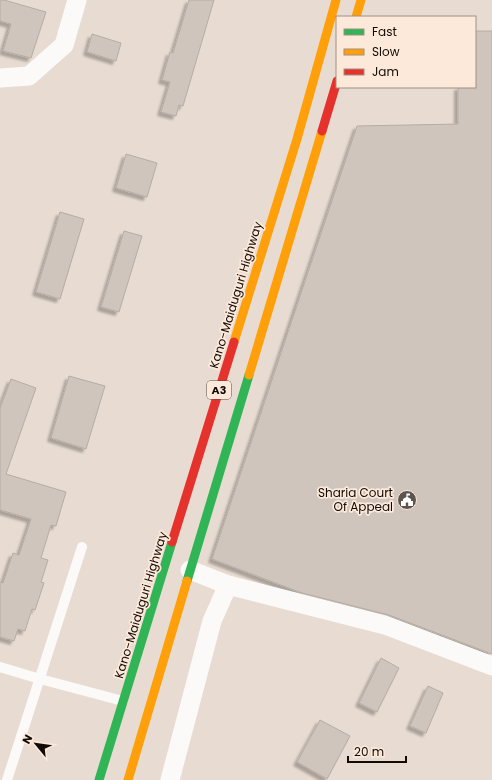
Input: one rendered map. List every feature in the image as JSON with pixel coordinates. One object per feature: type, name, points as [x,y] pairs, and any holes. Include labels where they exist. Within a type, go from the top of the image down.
[{"type":"highway","name":"Kano-Maiduguri Highway","points":[[99,780],[294,146],[336,0]]},
{"type":"highway","points":[[356,16],[361,0]]},
{"type":"highway","name":"A3","points":[[320,58],[324,7]]},
{"type":"highway","name":"A3","points":[[128,780],[336,84]]},
{"type":"street","points":[[0,78],[29,76],[64,45],[77,0]]},
{"type":"street","points":[[190,570],[228,585],[385,625],[492,666]]},
{"type":"street","points":[[170,780],[212,621],[228,585]]},
{"type":"lane","points":[[7,780],[82,547]]},
{"type":"lane","points":[[0,667],[123,701]]},
{"type":"building","points":[[0,0],[46,12],[31,58],[3,51],[11,24],[0,21]]},
{"type":"building","points":[[189,0],[214,0],[183,106],[179,105],[176,116],[161,112],[170,82],[162,80],[170,52],[173,53]]},
{"type":"building","points":[[476,31],[492,31],[492,654],[389,615],[302,593],[212,559],[357,126],[458,124],[458,88],[476,88]]},
{"type":"building","points":[[92,34],[121,43],[116,61],[87,52]]},
{"type":"building","points":[[126,154],[157,163],[147,197],[116,188]]},
{"type":"building","points":[[60,212],[84,219],[60,299],[36,292]]},
{"type":"building","points":[[124,231],[142,236],[119,312],[101,307]]},
{"type":"building","points":[[69,376],[105,386],[86,449],[51,438]]},
{"type":"building","points":[[11,379],[36,388],[6,474],[66,492],[56,526],[51,525],[41,558],[48,560],[41,582],[44,583],[35,610],[32,609],[25,631],[18,629],[14,641],[0,637],[0,582],[3,583],[13,553],[19,555],[31,519],[0,510],[0,408]]},
{"type":"building","points":[[381,658],[399,668],[377,712],[359,703]]},
{"type":"building","points":[[428,686],[443,693],[426,733],[410,726]]},
{"type":"building","points":[[320,720],[350,736],[327,779],[297,762]]},
{"type":"traffic: fast","points":[[187,581],[249,375]]},
{"type":"traffic: fast","points":[[99,780],[172,542]]},
{"type":"traffic: slow","points":[[234,342],[297,139],[336,0]]},
{"type":"traffic: slow","points":[[356,16],[361,0]]},
{"type":"traffic: slow","points":[[249,375],[322,131]]},
{"type":"traffic: slow","points":[[128,780],[187,581]]},
{"type":"traffic: jam","points":[[322,131],[336,84]]},
{"type":"traffic: jam","points":[[172,542],[234,342]]},
{"type":"place","name":"Sharia Court Of Appeal","points":[[407,500]]}]
